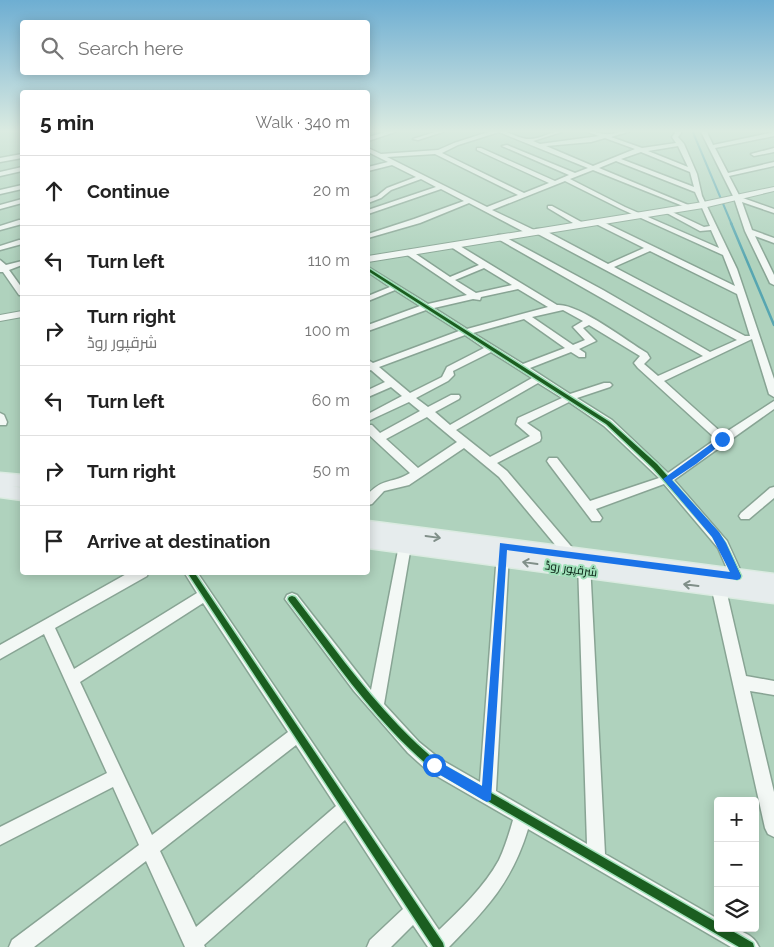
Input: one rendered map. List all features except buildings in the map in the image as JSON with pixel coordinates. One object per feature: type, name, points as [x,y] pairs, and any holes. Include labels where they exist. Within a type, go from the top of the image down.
[{"type":"main road","points":[[0,478],[20,482]]},
{"type":"main road","points":[[0,491],[20,494]]},
{"type":"main road","name":"شرقپور روڈ","points":[[370,529],[406,540]]},
{"type":"main road","name":"شرقپور روڈ","points":[[370,541],[406,540],[579,561],[717,581],[774,596]]},
{"type":"main road","name":"شرقپور روڈ","points":[[717,581],[737,576],[774,582]]},
{"type":"street","points":[[416,174],[486,210],[608,267],[743,339]]},
{"type":"street","points":[[479,174],[523,196]]},
{"type":"street","points":[[536,174],[556,183]]},
{"type":"street","points":[[571,174],[575,176]]},
{"type":"street","points":[[486,210],[579,174]]},
{"type":"street","points":[[612,174],[690,208]]},
{"type":"street","points":[[655,174],[696,190]]},
{"type":"street","points":[[693,174],[696,190],[705,205],[727,254],[774,394]]},
{"type":"street","points":[[730,174],[726,175],[749,231],[774,283]]},
{"type":"street","points":[[370,200],[379,197],[389,189],[422,177]]},
{"type":"street","points":[[565,179],[727,254]]},
{"type":"street","points":[[370,211],[442,187]]},
{"type":"street","points":[[0,192],[20,188]]},
{"type":"street","points":[[370,259],[690,208],[773,190]]},
{"type":"street","points":[[736,198],[774,211]]},
{"type":"street","points":[[370,235],[417,221],[469,201]]},
{"type":"street","points":[[0,207],[20,202]]},
{"type":"street","points":[[550,207],[581,224]]},
{"type":"street","points":[[666,211],[704,229],[715,228]]},
{"type":"street","points":[[596,222],[740,292]]},
{"type":"street","points":[[0,228],[20,223]]},
{"type":"street","points":[[749,231],[774,242]]},
{"type":"street","points":[[501,237],[710,356]]},
{"type":"street","points":[[0,248],[20,243]]},
{"type":"street","points":[[452,245],[555,308]]},
{"type":"street","points":[[608,267],[650,248]]},
{"type":"street","points":[[407,252],[476,298]]},
{"type":"street","points":[[20,263],[2,267],[20,288]]},
{"type":"street","points":[[449,280],[486,265]]},
{"type":"street","points":[[370,270],[592,412],[628,440],[667,479],[715,534],[723,546],[737,576]]},
{"type":"street","points":[[370,327],[426,307],[476,298],[519,286]]},
{"type":"street","points":[[370,298],[396,287]]},
{"type":"street","points":[[370,366],[465,332],[555,308],[567,308],[644,355],[646,358],[640,362],[640,365],[722,439]]},
{"type":"street","points":[[0,318],[20,314]]},
{"type":"street","points":[[525,316],[582,356]]},
{"type":"street","points":[[522,368],[591,341],[577,327],[590,321]]},
{"type":"street","points":[[656,381],[743,339],[754,338]]},
{"type":"street","points":[[370,417],[444,379],[448,376],[450,369],[489,348]]},
{"type":"street","points":[[370,367],[392,382],[490,462],[513,485],[579,561],[596,859]]},
{"type":"street","points":[[450,430],[538,379]]},
{"type":"street","points":[[370,393],[392,382]]},
{"type":"street","points":[[490,462],[536,438],[536,435],[521,424],[522,421],[591,389],[607,385]]},
{"type":"street","points":[[379,438],[456,397]]},
{"type":"street","points":[[588,507],[667,479],[774,404]]},
{"type":"street","points":[[370,430],[418,474]]},
{"type":"street","points":[[370,499],[384,485],[402,483],[466,442]]},
{"type":"street","points":[[552,461],[596,518]]},
{"type":"street","points":[[745,516],[774,492]]},
{"type":"street","points":[[376,705],[406,540]]},
{"type":"street","points":[[487,796],[503,553]]},
{"type":"street","points":[[0,652],[137,575]]},
{"type":"street","points":[[192,575],[438,946],[494,885],[511,854],[523,816]]},
{"type":"street","points":[[717,581],[774,828]]},
{"type":"street","points":[[72,679],[205,595]]},
{"type":"street","points":[[292,599],[376,705],[416,750],[434,765],[749,947]]},
{"type":"street","points":[[47,626],[194,944],[346,808]]},
{"type":"street","points":[[740,682],[774,688]]},
{"type":"street","points":[[19,947],[297,735]]},
{"type":"street","points":[[0,836],[116,777]]},
{"type":"street","points":[[377,947],[414,910]]},
{"type":"waterway","points":[[711,174],[732,225]]},
{"type":"waterway","points":[[731,223],[774,325]]},
{"type":"cycle path","points":[[370,270],[608,423],[655,466],[715,534],[723,545],[737,576]]},
{"type":"cycle path","points":[[192,575],[439,947]]},
{"type":"cycle path","points":[[292,599],[377,707],[395,728],[434,765],[749,947]]},
{"type":"route","points":[[434,765],[487,796],[503,546],[737,576],[723,546],[715,534],[667,479],[693,462],[722,439]]}]
